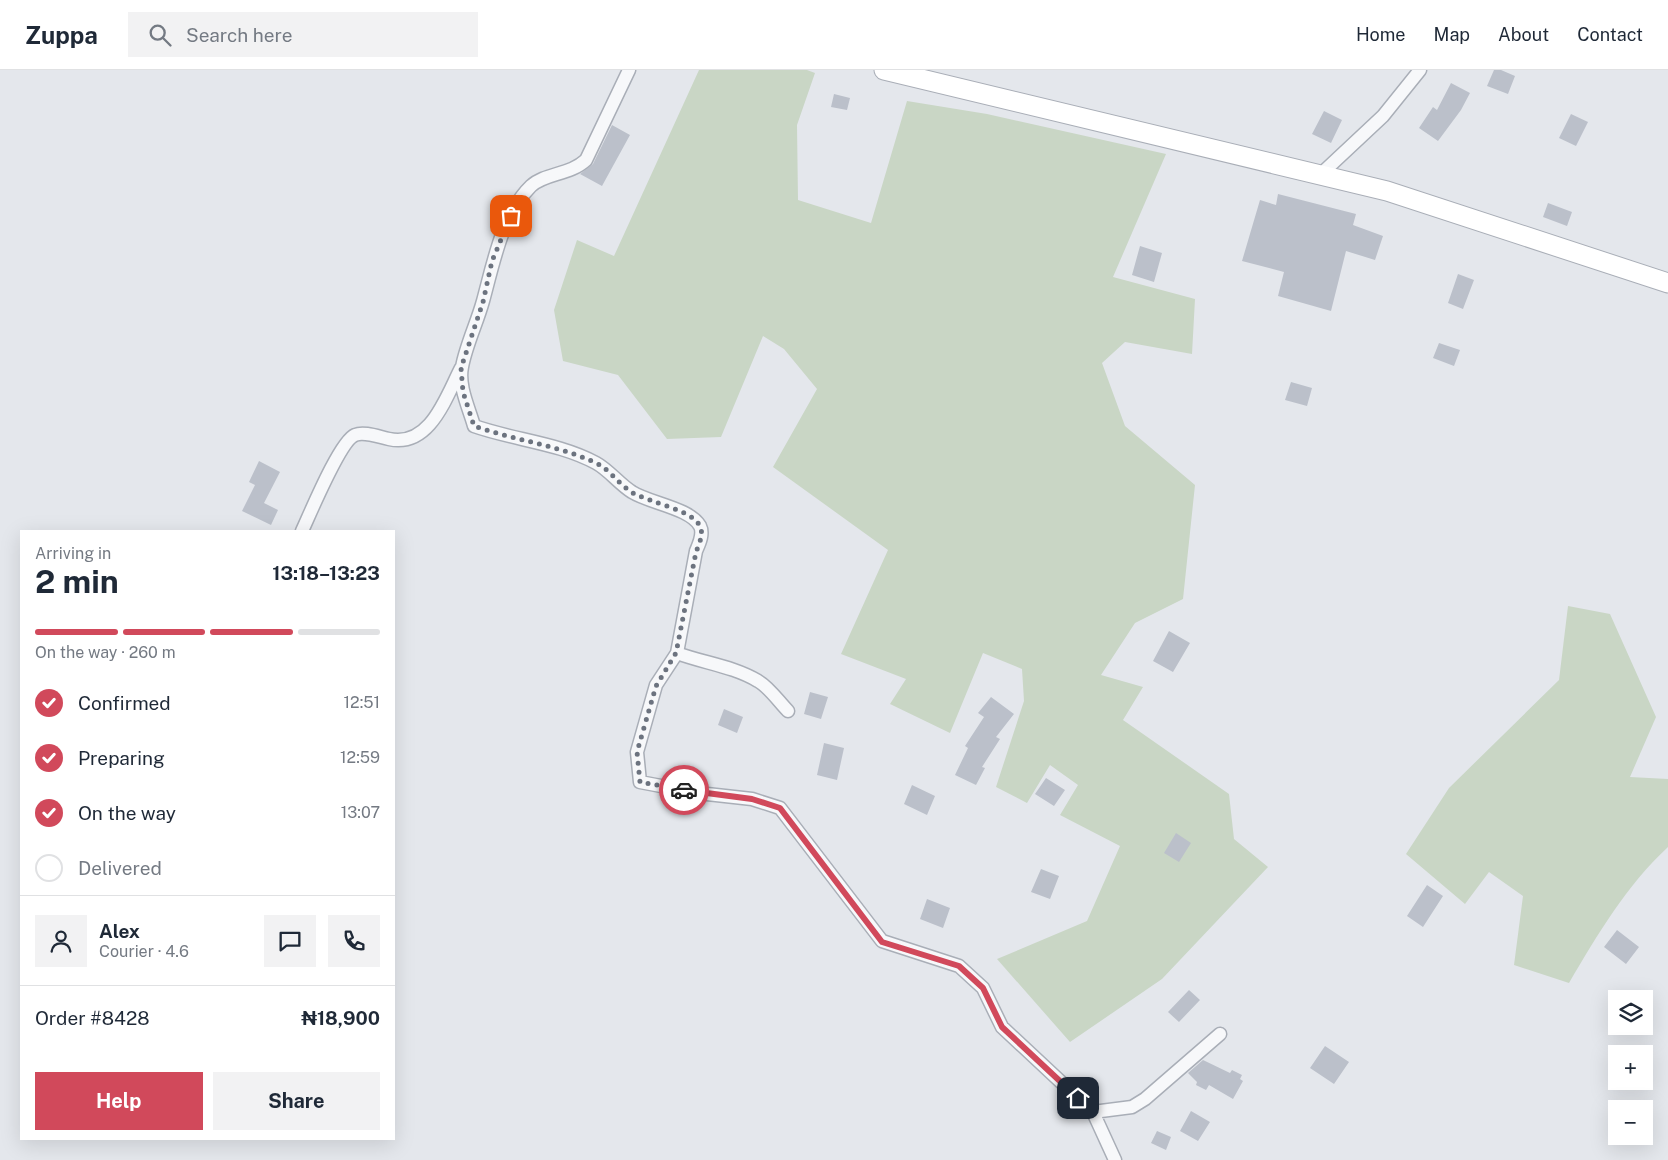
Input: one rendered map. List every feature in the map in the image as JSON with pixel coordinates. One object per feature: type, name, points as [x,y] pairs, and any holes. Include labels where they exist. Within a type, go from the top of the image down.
[{"type":"main road","points":[[884,70],[1387,191],[1668,283]]},
{"type":"street","points":[[302,530],[317,496],[353,435],[361,433],[398,441],[418,435],[433,423],[461,368],[483,302],[492,261],[511,216],[531,186],[576,169],[586,160],[629,70]]},
{"type":"street","points":[[1320,175],[1382,116],[1420,70]]},
{"type":"street","points":[[461,368],[463,392],[474,426],[500,436],[558,448],[597,463],[632,492],[692,517],[700,527],[701,538],[696,552],[676,653],[656,686],[637,752],[640,782],[698,793],[752,799],[780,808],[838,881],[882,942],[959,966],[983,988],[1002,1027],[1092,1112],[1115,1160]]},
{"type":"street","points":[[676,653],[702,662],[728,667],[759,681],[788,711]]},
{"type":"street","points":[[1092,1112],[1132,1107],[1157,1091],[1220,1034]]},
{"type":"green space","points":[[699,70],[807,70],[815,73],[797,125],[798,200],[871,223],[907,101],[987,114],[1166,154],[1113,277],[1195,299],[1192,354],[1125,342],[1102,363],[1125,426],[1195,485],[1183,599],[1135,623],[1101,675],[1143,687],[1123,720],[1229,794],[1234,839],[1268,867],[1162,979],[1070,1042],[997,959],[1087,921],[1120,846],[1060,815],[1078,785],[1050,765],[1027,803],[996,787],[1024,701],[1022,669],[983,653],[950,733],[890,704],[906,679],[841,654],[888,550],[773,467],[817,389],[784,349],[763,336],[721,437],[667,439],[618,375],[563,361],[554,310],[577,240],[614,256]]},
{"type":"green space","points":[[1568,606],[1610,614],[1656,717],[1630,777],[1668,779],[1668,847],[1626,894],[1569,983],[1514,965],[1523,896],[1489,872],[1465,904],[1406,854],[1449,788],[1559,680]]},
{"type":"building","points":[[1494,70],[1501,70],[1515,76],[1508,94],[1487,86]]},
{"type":"building","points":[[1451,83],[1470,93],[1461,110],[1438,141],[1419,128],[1433,107],[1437,110]]},
{"type":"building","points":[[834,94],[850,98],[847,110],[831,107]]},
{"type":"building","points":[[1324,111],[1342,120],[1331,143],[1312,134]]},
{"type":"building","points":[[1571,114],[1588,122],[1576,146],[1559,138]]},
{"type":"building","points":[[612,125],[630,135],[602,186],[580,174],[593,164]]},
{"type":"building","points":[[1278,194],[1356,214],[1353,225],[1383,236],[1375,260],[1346,251],[1331,311],[1278,296],[1284,272],[1242,261],[1260,200],[1276,205]]},
{"type":"building","points":[[1548,203],[1572,212],[1567,226],[1543,217]]},
{"type":"building","points":[[1140,246],[1162,253],[1154,282],[1132,275]]},
{"type":"building","points":[[1458,274],[1474,280],[1463,309],[1448,303]]},
{"type":"building","points":[[1439,343],[1460,350],[1454,366],[1433,358]]},
{"type":"building","points":[[1291,382],[1312,388],[1307,406],[1285,400]]},
{"type":"building","points":[[259,461],[280,472],[264,503],[278,510],[271,525],[242,511],[255,485],[249,482]]},
{"type":"building","points":[[1169,631],[1190,643],[1173,672],[1153,661]]},
{"type":"building","points":[[810,692],[828,697],[821,719],[804,714]]},
{"type":"building","points":[[991,697],[1014,714],[996,737],[1000,739],[982,767],[985,768],[976,785],[955,775],[968,748],[965,746],[984,717],[978,713]]},
{"type":"building","points":[[724,709],[743,717],[737,733],[718,725]]},
{"type":"building","points":[[824,743],[844,748],[837,780],[817,775]]},
{"type":"building","points":[[1046,778],[1065,790],[1054,806],[1035,794]]},
{"type":"building","points":[[912,785],[935,796],[927,815],[904,804]]},
{"type":"building","points":[[1176,833],[1191,843],[1179,862],[1164,853]]},
{"type":"building","points":[[1041,869],[1059,876],[1050,899],[1031,892]]},
{"type":"building","points":[[1427,885],[1443,896],[1423,927],[1407,916]]},
{"type":"building","points":[[927,899],[950,908],[943,928],[920,919]]},
{"type":"building","points":[[1617,930],[1639,947],[1626,964],[1604,947]]},
{"type":"building","points":[[1189,990],[1200,1000],[1179,1022],[1168,1012]]},
{"type":"building","points":[[1325,1046],[1349,1062],[1334,1084],[1310,1068]]},
{"type":"building","points":[[1203,1060],[1230,1073],[1232,1070],[1242,1075],[1240,1079],[1243,1081],[1233,1099],[1209,1085],[1206,1090],[1196,1085],[1197,1082],[1188,1073]]},
{"type":"building","points":[[1191,1111],[1210,1122],[1198,1141],[1180,1131]]},
{"type":"building","points":[[1157,1131],[1171,1137],[1166,1150],[1151,1143]]},
{"type":"way so far","points":[[511,216],[492,261],[483,302],[461,368],[463,392],[474,426],[500,436],[558,448],[597,463],[632,492],[692,517],[700,527],[701,538],[696,552],[676,653],[656,686],[637,752],[640,782],[684,790]]},
{"type":"route","points":[[684,790],[752,799],[780,808],[855,903],[882,942],[921,956],[959,966],[983,988],[1002,1027],[1078,1098]]}]
